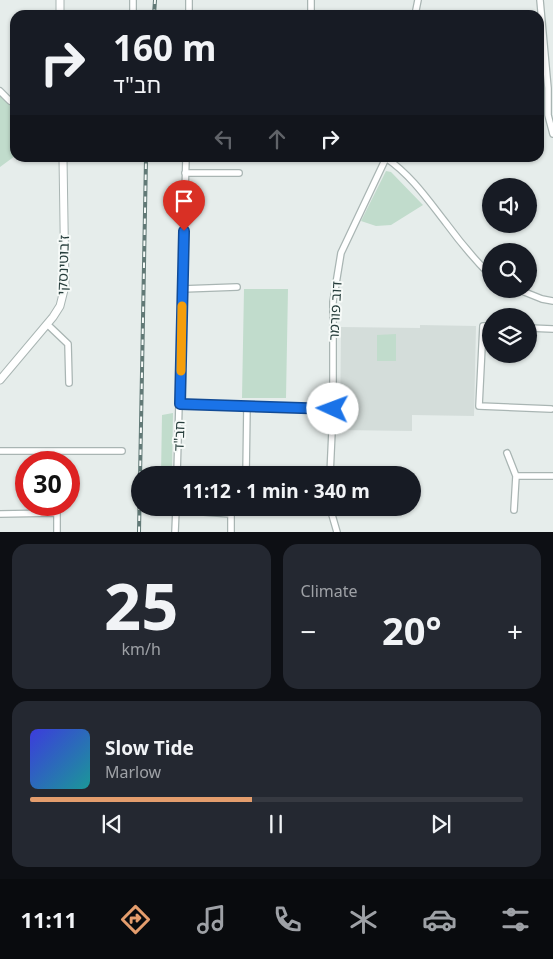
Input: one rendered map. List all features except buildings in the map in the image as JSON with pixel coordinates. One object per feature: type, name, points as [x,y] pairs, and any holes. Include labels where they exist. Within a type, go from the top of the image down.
[{"type":"street","points":[[544,51],[552,131]]},
{"type":"street","points":[[548,88],[553,98]]},
{"type":"street","points":[[0,91],[10,101]]},
{"type":"street","name":"ז'בוטינסקי","points":[[0,380],[60,306],[65,286],[63,162]]},
{"type":"street","name":"חב\"ד","points":[[177,466],[186,162]]},
{"type":"street","name":"דוב פורמר","points":[[330,466],[334,302],[341,253],[384,162]]},
{"type":"street","points":[[392,162],[401,168],[460,242],[482,266]]},
{"type":"street","points":[[185,173],[239,172]]},
{"type":"street","points":[[182,289],[237,287]]},
{"type":"street","points":[[537,296],[553,301]]},
{"type":"street","points":[[47,324],[68,344],[70,383]]},
{"type":"street","points":[[537,328],[553,329]]},
{"type":"street","points":[[482,346],[479,406],[552,408]]},
{"type":"street","points":[[180,404],[333,409]]},
{"type":"street","points":[[246,466],[247,406]]},
{"type":"street","points":[[0,451],[122,451]]},
{"type":"street","points":[[507,453],[516,476],[514,510]]},
{"type":"street","points":[[516,476],[553,476]]},
{"type":"street","points":[[0,514],[57,513],[57,532]]},
{"type":"street","points":[[175,532],[176,516]]},
{"type":"street","points":[[230,532],[231,516]]},
{"type":"street","points":[[332,516],[337,532]]},
{"type":"shaded area","points":[[420,325],[476,326],[474,416],[412,415],[412,431],[340,430],[341,327],[420,328]]},
{"type":"green space","points":[[0,91],[10,101],[10,160],[0,167]]},
{"type":"green space","points":[[386,171],[391,172],[423,205],[391,225],[376,226],[361,221]]},
{"type":"green space","points":[[244,289],[288,289],[286,398],[242,398]]},
{"type":"green space","points":[[396,334],[396,361],[377,361],[377,335]]},
{"type":"green space","points":[[173,413],[172,466],[161,466],[162,415]]},
{"type":"railway","points":[[154,10],[155,0]]},
{"type":"railway","points":[[139,532],[146,162]]},
{"type":"slow traffic","points":[[181,371],[182,306]]},
{"type":"route","points":[[184,231],[180,404],[333,409]]}]
